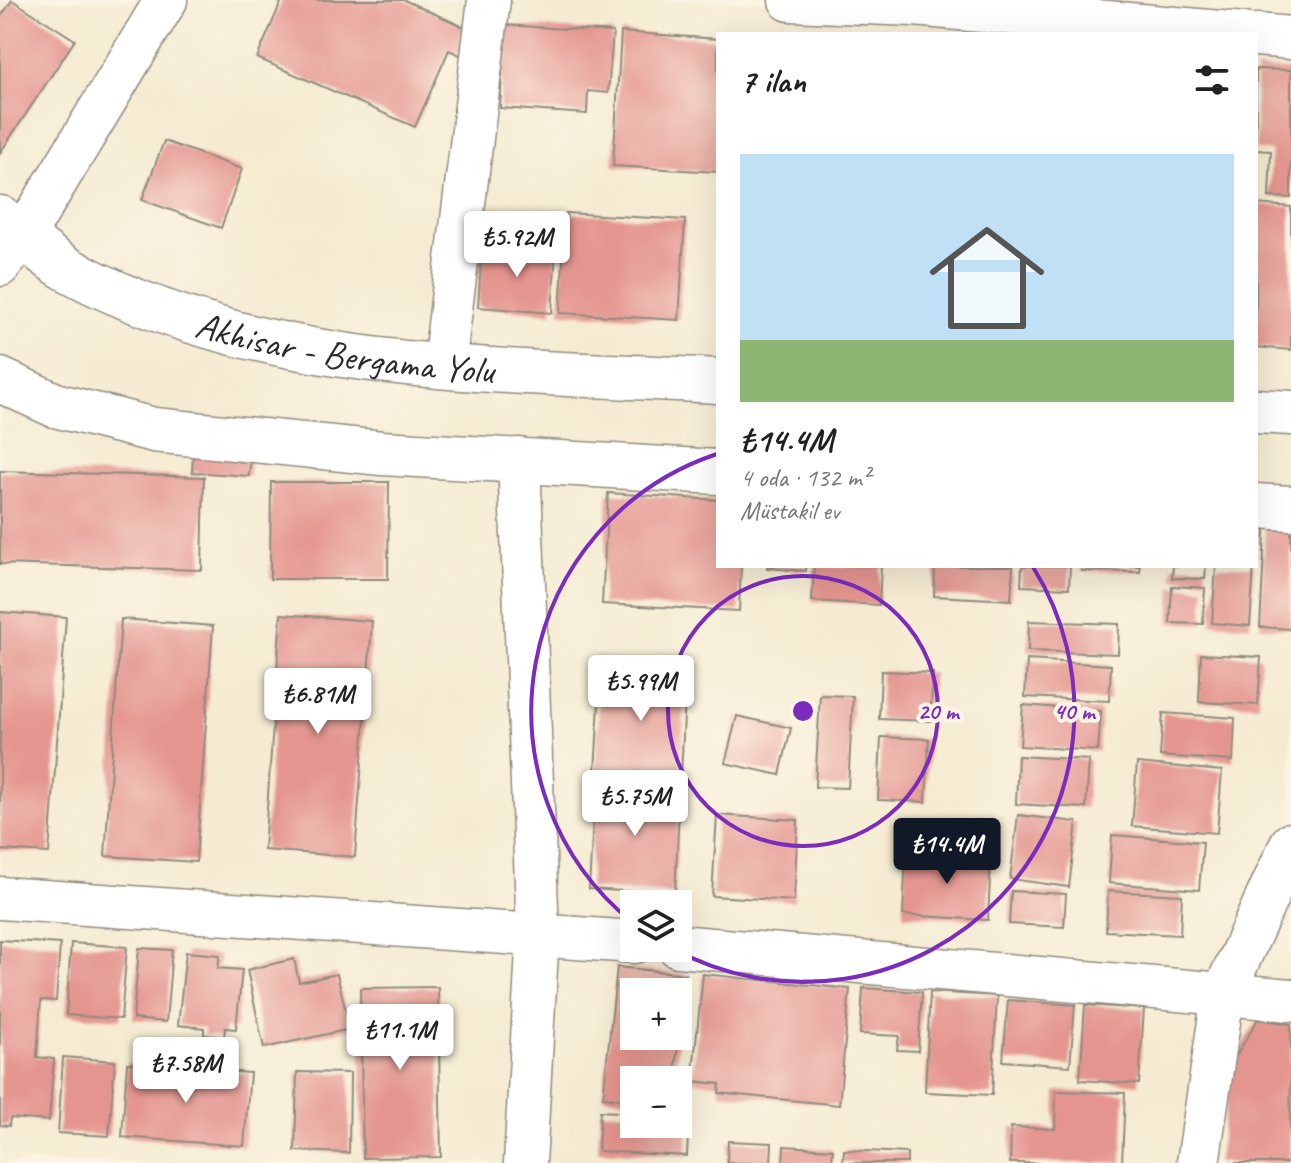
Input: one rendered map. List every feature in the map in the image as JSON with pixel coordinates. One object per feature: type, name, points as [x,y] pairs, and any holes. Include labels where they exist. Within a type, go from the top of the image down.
[{"type":"main road","name":"Akhisar - Bergama Yolu","points":[[8,239],[165,314],[287,347],[444,366],[716,381]]},
{"type":"main road","points":[[0,380],[55,405],[154,430],[382,453],[716,472]]},
{"type":"main road","points":[[1258,411],[1291,413]]},
{"type":"main road","points":[[1258,506],[1291,508]]},
{"type":"street","points":[[8,239],[166,0]]},
{"type":"street","points":[[444,366],[489,0]]},
{"type":"street","points":[[790,0],[912,13],[1212,32]]},
{"type":"street","points":[[1258,35],[1291,38]]},
{"type":"street","points":[[519,459],[538,933],[525,1163]]},
{"type":"street","points":[[1198,1163],[1223,995],[1291,844]]},
{"type":"street","points":[[0,898],[620,941]]},
{"type":"street","points":[[692,947],[1291,1000]]},
{"type":"building","points":[[12,0],[75,40],[0,153],[0,18]]},
{"type":"building","points":[[282,0],[404,0],[473,31],[462,56],[449,50],[415,127],[257,58]]},
{"type":"building","points":[[505,25],[613,32],[608,93],[588,91],[587,114],[500,108]]},
{"type":"building","points":[[621,32],[716,39],[716,172],[613,166]]},
{"type":"building","points":[[1258,69],[1291,70],[1291,198],[1269,197],[1271,151],[1258,150]]},
{"type":"building","points":[[164,141],[242,169],[221,228],[142,200]]},
{"type":"building","points":[[1258,204],[1291,207],[1291,350],[1258,347]]},
{"type":"building","points":[[566,213],[685,220],[679,320],[560,313]]},
{"type":"building","points":[[482,245],[556,250],[552,313],[478,307]]},
{"type":"building","points":[[194,439],[252,443],[249,476],[192,472]]},
{"type":"building","points":[[0,471],[204,477],[202,570],[0,564]]},
{"type":"building","points":[[271,482],[389,482],[388,579],[270,579]]},
{"type":"building","points":[[608,493],[716,500],[716,568],[741,568],[739,611],[602,604]]},
{"type":"building","points":[[1266,513],[1291,514],[1291,629],[1260,627]]},
{"type":"building","points":[[767,568],[806,568],[806,571]]},
{"type":"building","points":[[814,568],[881,568],[879,605],[812,601]]},
{"type":"building","points":[[935,568],[1013,568],[1011,600],[934,596]]},
{"type":"building","points":[[1022,568],[1070,568],[1069,588],[1021,586]]},
{"type":"building","points":[[1081,568],[1140,568],[1140,572],[1081,571]]},
{"type":"building","points":[[1173,568],[1206,568],[1205,579],[1172,578]]},
{"type":"building","points":[[1216,568],[1254,568],[1250,626],[1212,623]]},
{"type":"building","points":[[1172,586],[1205,588],[1203,624],[1170,623]]},
{"type":"building","points":[[0,612],[66,617],[49,853],[0,850]]},
{"type":"building","points":[[281,614],[372,621],[355,857],[264,850]]},
{"type":"building","points":[[121,619],[213,626],[196,862],[105,856]]},
{"type":"building","points":[[1029,621],[1119,624],[1118,654],[1028,651]]},
{"type":"building","points":[[1201,654],[1261,657],[1258,705],[1199,702]]},
{"type":"building","points":[[1027,660],[1111,665],[1109,701],[1025,697]]},
{"type":"building","points":[[601,669],[686,673],[681,777],[595,772]]},
{"type":"building","points":[[881,671],[933,673],[930,721],[879,719]]},
{"type":"building","points":[[820,695],[853,696],[848,788],[815,787]]},
{"type":"building","points":[[1023,705],[1101,711],[1098,751],[1020,746]]},
{"type":"building","points":[[1163,713],[1235,718],[1233,761],[1160,756]]},
{"type":"building","points":[[737,716],[791,728],[780,775],[725,763]]},
{"type":"building","points":[[881,737],[929,739],[926,802],[878,800]]},
{"type":"building","points":[[1018,756],[1089,760],[1086,808],[1016,804]]},
{"type":"building","points":[[1137,763],[1222,771],[1217,833],[1132,826]]},
{"type":"building","points":[[595,783],[680,787],[675,890],[589,889]]},
{"type":"building","points":[[717,815],[798,820],[794,901],[712,896]]},
{"type":"building","points":[[1018,815],[1077,822],[1069,887],[1010,879]]},
{"type":"building","points":[[1112,835],[1203,842],[1199,890],[1109,883]]},
{"type":"building","points":[[906,852],[991,857],[988,920],[903,915]]},
{"type":"building","points":[[1011,891],[1066,894],[1064,927],[1009,924]]},
{"type":"building","points":[[1108,891],[1182,895],[1180,935],[1106,931]]},
{"type":"building","points":[[0,940],[60,944],[56,1001],[41,1000],[37,1057],[54,1059],[49,1121],[10,1118],[9,1126],[0,1125]]},
{"type":"building","points":[[71,943],[127,947],[121,1019],[66,1015]]},
{"type":"building","points":[[139,948],[172,950],[166,1022],[133,1019]]},
{"type":"building","points":[[186,952],[220,955],[218,968],[242,970],[236,1029],[225,1028],[224,1037],[204,1035],[204,1028],[178,1025]]},
{"type":"building","points":[[294,959],[299,982],[337,974],[350,1029],[264,1048],[247,970]]},
{"type":"building","points":[[617,967],[686,974],[686,978],[620,978],[620,1050],[677,1050],[676,1066],[620,1066],[620,1099],[603,1097]]},
{"type":"building","points":[[703,974],[850,989],[839,1105],[719,1093],[720,1084],[692,1081]]},
{"type":"building","points":[[438,987],[441,1157],[363,1158],[360,988]]},
{"type":"building","points":[[863,988],[922,992],[918,1051],[897,1050],[899,1036],[860,1034]]},
{"type":"building","points":[[930,992],[997,996],[992,1095],[925,1092]]},
{"type":"building","points":[[1008,1000],[1075,1005],[1070,1066],[1003,1061]]},
{"type":"building","points":[[1085,1005],[1144,1009],[1139,1084],[1080,1080]]},
{"type":"building","points":[[1258,1019],[1291,1024],[1290,1163],[1217,1163],[1233,1061]]},
{"type":"building","points":[[63,1057],[115,1061],[109,1136],[58,1133]]},
{"type":"building","points":[[127,1063],[250,1073],[244,1146],[122,1137]]},
{"type":"building","points":[[297,1072],[350,1073],[349,1153],[295,1151]]},
{"type":"building","points":[[1056,1091],[1125,1093],[1122,1163],[1010,1163],[1011,1127],[1055,1129]]},
{"type":"building","points":[[600,1111],[620,1112],[620,1138],[688,1138],[687,1156],[598,1151]]},
{"type":"building","points":[[728,1141],[772,1143],[771,1163],[727,1163]]},
{"type":"building","points":[[784,1146],[833,1149],[832,1163],[783,1163]]},
{"type":"building","points":[[844,1150],[907,1153],[907,1163],[843,1163]]}]
